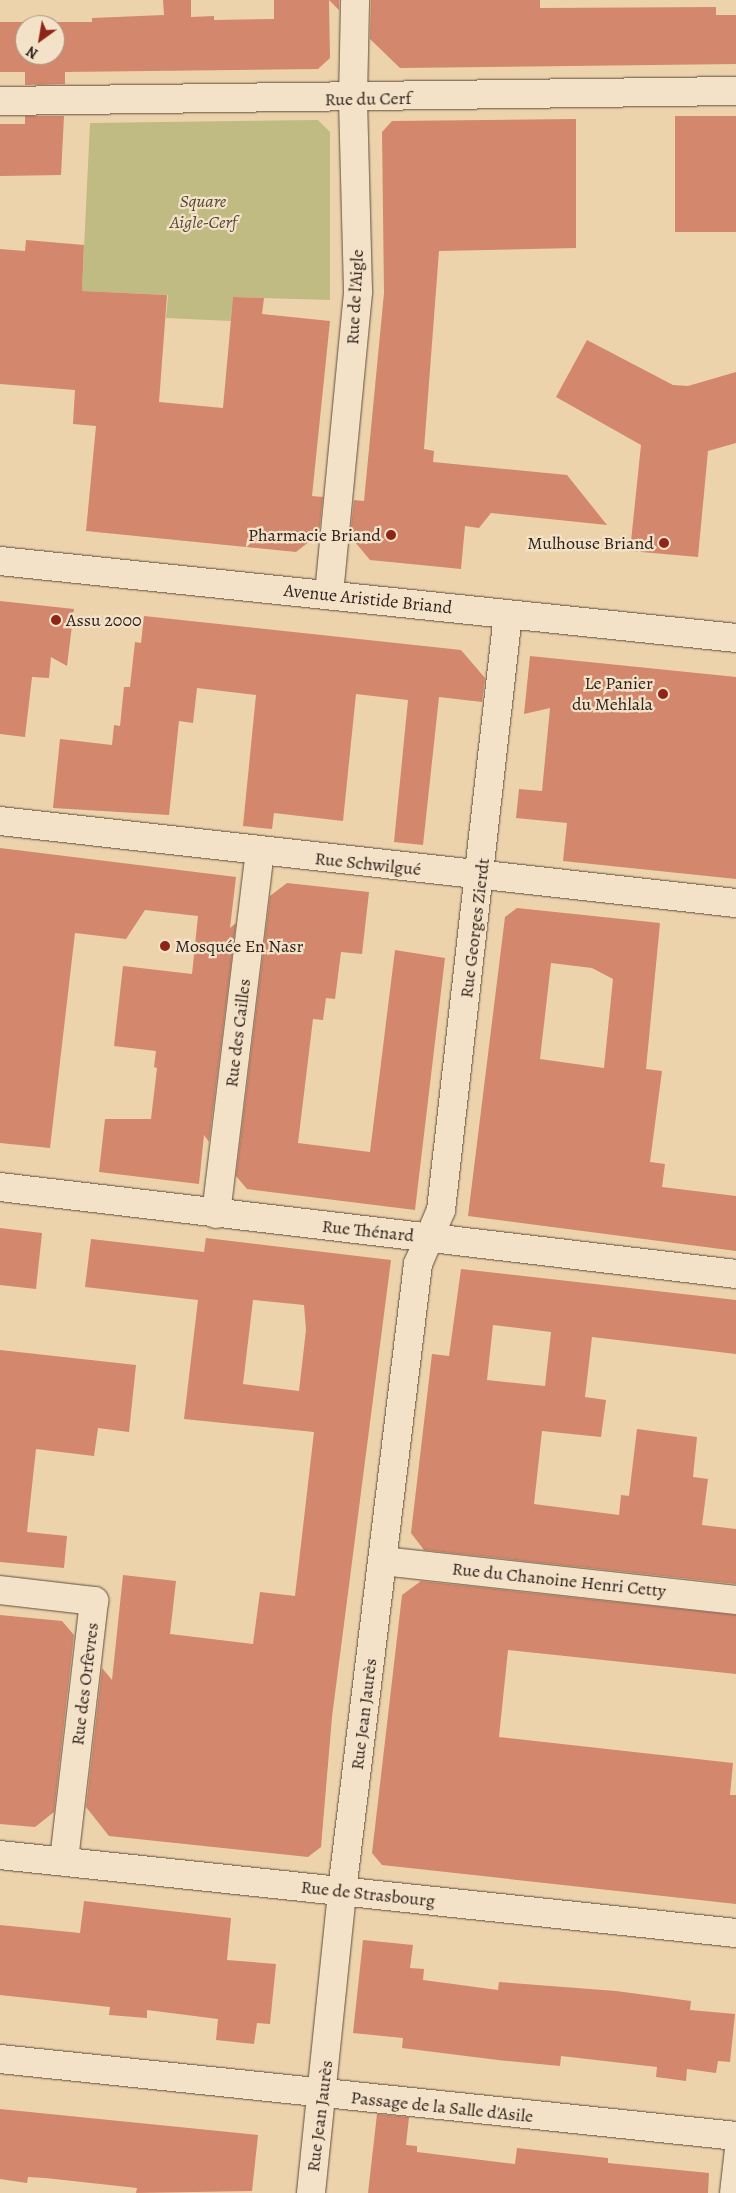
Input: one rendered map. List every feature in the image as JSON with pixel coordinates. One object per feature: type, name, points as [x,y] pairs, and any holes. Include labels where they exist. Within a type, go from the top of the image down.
[{"type":"street","name":"Rue de l'Aigle","points":[[328,594],[358,290],[354,99],[355,0]]},
{"type":"street","name":"Rue du Cerf","points":[[0,100],[354,99],[736,91]]},
{"type":"street","name":"Avenue Aristide Briand","points":[[0,562],[328,594],[508,615],[736,638]]},
{"type":"street","name":"Rue Georges Zierdt","points":[[430,1238],[442,1210],[481,877],[508,615]]},
{"type":"street","name":"Rue Schwilgué","points":[[0,821],[481,877],[736,903]]},
{"type":"street","name":"Rue des Cailles","points":[[216,1214],[260,852]]},
{"type":"street","name":"Rue Thénard","points":[[0,1187],[736,1274]]},
{"type":"street","name":"Rue Jean Jaurès","points":[[311,2193],[323,2095],[342,1891],[418,1264],[430,1238]]},
{"type":"street","name":"Rue du Chanoine Henri Cetty","points":[[383,1561],[736,1600]]},
{"type":"street","name":"Rue des Orfèvres","points":[[0,1590],[94,1601],[64,1862]]},
{"type":"street","name":"Rue de Strasbourg","points":[[0,1855],[736,1934]]},
{"type":"street","name":"Passage de la Salle d'Asile","points":[[0,2058],[323,2095],[736,2136]]},
{"type":"lane","points":[[730,2193],[736,2140]]},
{"type":"green space","name":"Square Aigle-Cerf","points":[[318,120],[330,132],[330,300],[233,297],[231,321],[166,318],[168,295],[82,291],[90,123]]},
{"type":"building","points":[[163,0],[191,0],[191,17],[214,16],[214,20],[274,19],[274,0],[329,0],[330,58],[318,69],[65,72],[65,84],[25,85],[25,72],[0,72],[0,22],[15,22],[15,65],[65,65],[65,22],[92,22],[92,18],[164,15]]},
{"type":"building","points":[[329,0],[339,0],[339,10]]},
{"type":"building","points":[[371,0],[540,0],[540,8],[716,7],[716,15],[736,15],[736,64],[400,68],[370,39]]},
{"type":"building","points":[[25,116],[64,116],[61,175],[0,176],[0,124],[25,124]]},
{"type":"building","points":[[675,116],[736,116],[736,232],[675,232]]},
{"type":"building","points":[[576,119],[576,248],[439,251],[424,449],[434,451],[433,462],[567,475],[607,525],[491,513],[479,528],[465,526],[461,569],[370,560],[350,536],[354,500],[364,501],[384,293],[382,132],[392,121]]},
{"type":"building","points":[[26,240],[84,245],[82,291],[167,295],[159,402],[223,408],[233,297],[264,298],[262,314],[330,321],[312,496],[323,497],[319,534],[296,552],[86,531],[96,426],[73,424],[75,390],[0,384],[0,249],[25,251]]},
{"type":"building","points":[[587,340],[673,385],[688,386],[736,372],[736,443],[708,451],[698,557],[630,551],[641,445],[556,397]]},
{"type":"building","points":[[0,601],[74,609],[67,666],[51,657],[49,678],[32,677],[25,737],[0,734]]},
{"type":"building","points":[[144,616],[461,650],[485,678],[482,702],[439,697],[423,845],[394,842],[408,700],[356,694],[343,821],[274,813],[272,829],[243,826],[256,695],[197,688],[193,723],[179,721],[169,815],[53,808],[60,739],[112,745],[114,725],[120,726],[124,687],[130,687],[135,642],[141,643]]},
{"type":"building","points":[[530,656],[736,677],[736,879],[563,861],[567,823],[516,818],[519,789],[542,791],[550,708],[524,714]]},
{"type":"building","points":[[0,848],[236,877],[230,928],[236,923],[209,1142],[204,1135],[199,1184],[99,1172],[105,1119],[151,1119],[157,1068],[154,1067],[156,1051],[114,1046],[123,966],[192,974],[198,916],[145,910],[126,939],[75,933],[50,1148],[0,1143]]},
{"type":"building","points":[[287,883],[369,892],[362,954],[341,952],[335,999],[326,998],[323,1020],[313,1019],[298,1143],[370,1152],[395,950],[445,958],[415,1210],[247,1189],[236,1176],[270,896]]},
{"type":"building","points":[[517,908],[660,923],[646,1069],[662,1071],[650,1162],[665,1164],[662,1187],[736,1196],[736,1251],[468,1216],[505,917]],"holes":[[[551,963],[592,968],[613,979],[604,1068],[540,1059]]]},
{"type":"building","points":[[0,1228],[42,1233],[36,1289],[0,1285]]},
{"type":"building","points":[[206,1238],[391,1260],[332,1717],[321,1847],[308,1857],[109,1836],[86,1807],[102,1668],[112,1680],[123,1575],[176,1581],[170,1634],[253,1644],[260,1592],[295,1596],[314,1432],[184,1419],[198,1300],[85,1287],[91,1239],[204,1252]],"holes":[[[253,1300],[304,1305],[306,1330],[299,1391],[243,1384]]]},
{"type":"building","points":[[461,1269],[736,1300],[736,1354],[592,1337],[585,1397],[606,1400],[601,1437],[542,1431],[534,1504],[619,1515],[621,1495],[629,1496],[637,1429],[697,1437],[693,1477],[708,1479],[702,1525],[736,1529],[736,1584],[424,1550],[411,1533],[432,1354],[449,1356]],"holes":[[[493,1325],[551,1332],[545,1386],[487,1380]]]},
{"type":"building","points":[[0,1350],[136,1365],[129,1432],[98,1428],[94,1456],[36,1449],[27,1532],[67,1536],[64,1568],[0,1562]]},
{"type":"building","points":[[421,1581],[736,1615],[736,1674],[508,1650],[499,1737],[733,1763],[730,1795],[736,1795],[736,1904],[382,1865],[372,1853],[402,1595]]},
{"type":"building","points":[[0,1615],[62,1621],[74,1635],[54,1812],[35,1827],[0,1824]]},
{"type":"building","points":[[84,1901],[231,1918],[227,1960],[276,1964],[270,2024],[257,2023],[254,2044],[216,2040],[218,2019],[147,2010],[147,2018],[109,2015],[110,2007],[0,1995],[0,1925],[80,1933]]},
{"type":"building","points":[[363,1940],[413,1945],[410,1968],[424,1969],[423,1980],[498,1990],[499,1982],[616,1991],[691,2001],[690,2010],[735,2014],[730,2062],[718,2061],[716,2073],[687,2069],[686,2081],[656,2077],[657,2067],[561,2056],[560,2066],[498,2060],[402,2048],[403,2038],[353,2033]]},
{"type":"building","points":[[0,2109],[258,2135],[252,2191],[136,2193],[137,2188],[45,2178],[28,2177],[27,2183],[0,2179]]},
{"type":"building","points":[[377,2114],[409,2117],[406,2145],[417,2146],[417,2152],[515,2164],[517,2148],[608,2158],[608,2163],[709,2173],[708,2193],[368,2193]]},
{"type":"place","name":"Pharmacie Briand","points":[[391,535]]},
{"type":"place","name":"Mulhouse Briand","points":[[664,543]]},
{"type":"place","name":"Assu 2000","points":[[56,620]]},
{"type":"place","name":"Le Panier du Mehlala","points":[[663,694]]},
{"type":"place","name":"Mosquée En Nasr","points":[[165,946]]}]
